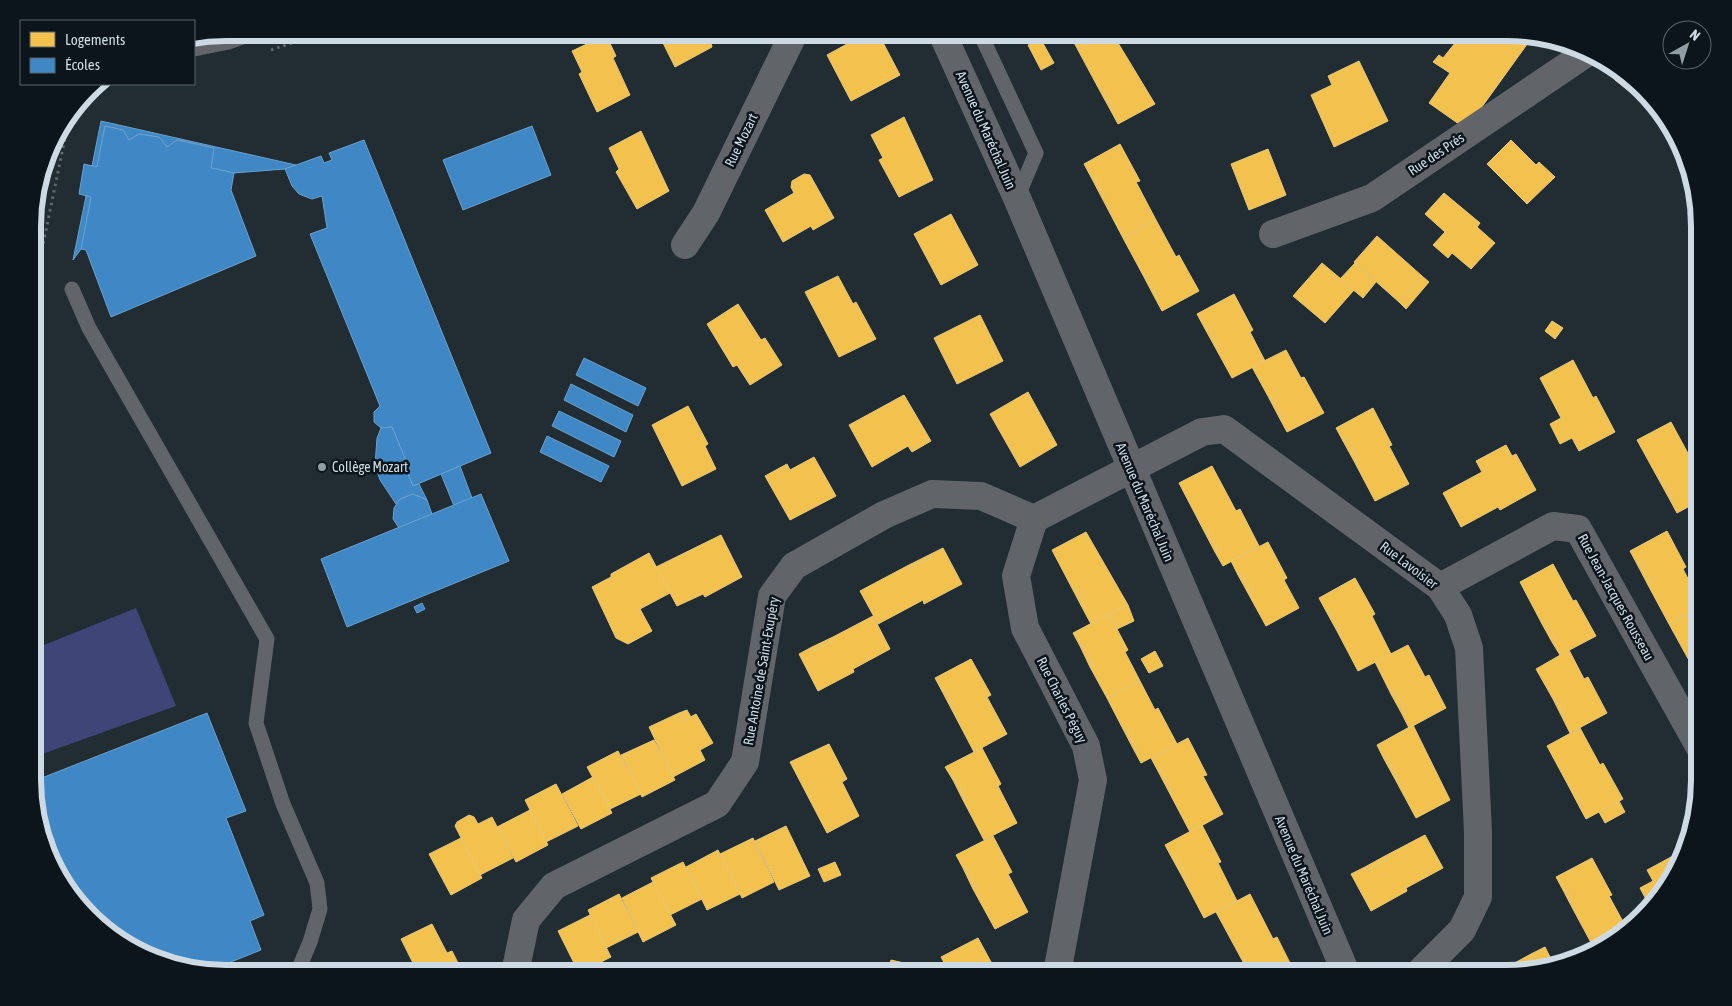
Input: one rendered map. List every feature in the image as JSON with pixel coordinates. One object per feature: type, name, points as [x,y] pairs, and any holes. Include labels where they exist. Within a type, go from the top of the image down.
[{"type":"street","name":"Rue Mozart","points":[[685,245],[706,213],[790,41]]},
{"type":"street","name":"Avenue du Maréchal Juin","points":[[946,41],[1017,198],[1130,469],[1343,965]]},
{"type":"street","name":"Rue des Prés","points":[[1273,234],[1372,198],[1581,57]]},
{"type":"street","name":"Rue Lavoisier","points":[[1130,469],[1202,432],[1224,429],[1440,586],[1458,615],[1469,648],[1478,832],[1478,898],[1462,930],[1427,965]]},
{"type":"street","points":[[1034,519],[1130,469]]},
{"type":"street","name":"Rue Antoine de Saint-Exupéry","points":[[517,965],[526,920],[554,886],[717,804],[745,762],[772,596],[794,566],[884,515],[932,494],[981,496],[1034,519]]},
{"type":"street","name":"Rue Charles Péguy","points":[[1034,519],[1016,576],[1025,628],[1086,746],[1093,780],[1058,965]]},
{"type":"street","name":"Rue Jean-Jacques Rousseau","points":[[1440,586],[1553,526],[1578,529],[1691,732]]},
{"type":"lane","points":[[195,49],[231,41]]},
{"type":"lane","points":[[984,41],[1036,153],[1017,198]]},
{"type":"lane","points":[[72,289],[89,328],[267,639],[256,723],[283,804],[317,883],[320,909],[301,965]]},
{"type":"path","points":[[41,254],[66,134]]},
{"type":"shaded area","points":[[136,608],[176,706],[41,754],[41,646]]},
{"type":"building: Logements","points":[[593,41],[609,41],[616,56],[613,58],[630,95],[597,112],[579,74],[582,72],[572,51]]},
{"type":"building: Logements","points":[[662,41],[715,41],[711,43],[712,47],[675,67]]},
{"type":"building: Logements","points":[[852,41],[882,41],[900,75],[851,101],[827,55]]},
{"type":"building: Logements","points":[[1035,41],[1042,41],[1054,63],[1041,70],[1028,45]]},
{"type":"building: Logements","points":[[1073,41],[1096,41],[1078,50]]},
{"type":"building: Logements","points":[[1096,41],[1117,41],[1155,104],[1118,124],[1111,111],[1114,109],[1103,89],[1100,91],[1078,50]]},
{"type":"building: Logements","points":[[1457,41],[1528,43],[1466,129],[1429,103],[1450,73],[1433,62],[1439,55],[1443,58]]},
{"type":"building: Logements","points":[[1359,61],[1388,121],[1334,147],[1311,95],[1332,85],[1328,76]]},
{"type":"building: Logements","points":[[1616,78],[1628,87],[1645,104],[1615,80]]},
{"type":"building: Logements","points":[[1103,89],[1114,109],[1111,111],[1100,91]]},
{"type":"building: Logements","points":[[904,117],[933,180],[899,197],[879,160],[883,158],[871,135]]},
{"type":"building: Logements","points":[[641,131],[669,191],[637,209],[616,172],[619,169],[609,148]]},
{"type":"building: Logements","points":[[1511,140],[1536,165],[1539,162],[1555,177],[1527,204],[1487,164]]},
{"type":"building: Logements","points":[[1120,144],[1140,181],[1136,182],[1156,220],[1123,238],[1102,198],[1105,196],[1094,175],[1091,177],[1084,164]]},
{"type":"building: Logements","points":[[1268,149],[1286,195],[1249,210],[1231,164]]},
{"type":"building: Logements","points":[[804,174],[810,175],[834,218],[813,230],[811,226],[783,242],[765,210],[794,193],[791,187],[792,181]]},
{"type":"building: Logements","points":[[1094,175],[1105,196],[1102,198],[1091,177]]},
{"type":"building: Logements","points":[[1444,193],[1480,223],[1477,227],[1495,243],[1471,269],[1452,253],[1448,258],[1433,245],[1445,232],[1425,214]]},
{"type":"building: Logements","points":[[951,214],[978,265],[941,285],[914,234]]},
{"type":"building: Logements","points":[[1156,220],[1176,257],[1179,255],[1199,291],[1162,311],[1155,298],[1158,296],[1147,276],[1144,277],[1123,238]]},
{"type":"building: Logements","points":[[1377,236],[1422,276],[1399,302],[1354,262]]},
{"type":"building: Logements","points":[[1322,263],[1354,290],[1325,323],[1293,296]]},
{"type":"building: Logements","points":[[1355,263],[1376,282],[1363,298],[1340,279]]},
{"type":"building: Logements","points":[[838,276],[853,304],[856,302],[876,339],[839,357],[805,292]]},
{"type":"building: Logements","points":[[1147,276],[1158,296],[1155,298],[1144,277]]},
{"type":"building: Logements","points":[[1422,276],[1429,282],[1406,309],[1399,302]]},
{"type":"building: Logements","points":[[1234,294],[1253,330],[1250,332],[1265,361],[1232,378],[1215,347],[1219,346],[1208,325],[1204,327],[1197,314]]},
{"type":"building: Logements","points":[[738,304],[761,340],[765,338],[782,365],[750,385],[737,365],[733,367],[707,324]]},
{"type":"building: Logements","points":[[980,315],[1003,361],[957,384],[934,338]]},
{"type":"building: Logements","points":[[1552,321],[1563,328],[1555,339],[1545,331]]},
{"type":"building: Logements","points":[[1208,325],[1219,346],[1215,347],[1204,327]]},
{"type":"building: Logements","points":[[1286,350],[1301,378],[1304,377],[1324,413],[1287,432],[1280,419],[1283,417],[1272,397],[1269,398],[1252,367]]},
{"type":"building: Logements","points":[[1573,360],[1593,398],[1596,396],[1615,432],[1579,451],[1572,438],[1560,444],[1550,424],[1561,418],[1540,378]]},
{"type":"building: Logements","points":[[1028,392],[1057,445],[1020,467],[990,414]]},
{"type":"building: Logements","points":[[904,395],[931,441],[912,452],[908,446],[872,467],[849,425]]},
{"type":"building: Logements","points":[[1272,397],[1283,417],[1280,419],[1269,398]]},
{"type":"building: Logements","points":[[688,406],[708,444],[705,446],[716,469],[682,486],[652,425]]},
{"type":"building: Logements","points":[[1373,408],[1392,445],[1389,446],[1409,484],[1375,501],[1354,461],[1358,460],[1347,439],[1343,441],[1336,428]]},
{"type":"building: Logements","points":[[1671,422],[1691,459],[1691,505],[1677,513],[1670,500],[1673,498],[1662,478],[1659,480],[1637,440]]},
{"type":"building: Logements","points":[[1347,439],[1358,460],[1354,461],[1343,441]]},
{"type":"building: Logements","points":[[1506,445],[1512,456],[1516,454],[1536,490],[1500,510],[1498,507],[1461,527],[1443,493],[1482,472],[1476,461]]},
{"type":"building: Logements","points":[[814,457],[836,496],[790,520],[765,476],[787,464],[790,470]]},
{"type":"building: Logements","points":[[1212,466],[1236,511],[1240,509],[1259,546],[1223,566],[1215,552],[1219,551],[1208,529],[1204,531],[1179,483]]},
{"type":"building: Logements","points":[[1662,478],[1673,498],[1670,500],[1659,480]]},
{"type":"building: Logements","points":[[1208,529],[1219,551],[1215,552],[1204,531]]},
{"type":"building: Logements","points":[[1667,531],[1686,567],[1683,569],[1691,584],[1691,612],[1669,624],[1648,585],[1652,583],[1641,562],[1637,564],[1630,551]]},
{"type":"building: Logements","points":[[1086,532],[1128,605],[1091,624],[1084,611],[1087,609],[1076,588],[1073,590],[1052,550]]},
{"type":"building: Logements","points":[[721,535],[742,577],[705,597],[703,594],[677,606],[656,567]]},
{"type":"building: Logements","points":[[1268,542],[1287,578],[1284,580],[1299,608],[1266,626],[1249,595],[1252,593],[1242,573],[1238,575],[1231,561]]},
{"type":"building: Logements","points":[[943,548],[962,584],[924,604],[923,600],[878,624],[860,591],[907,566],[909,569],[931,558],[929,555]]},
{"type":"building: Logements","points":[[649,553],[670,593],[640,609],[652,631],[628,644],[616,638],[592,587]]},
{"type":"building: Logements","points":[[929,555],[931,558],[909,569],[907,566]]},
{"type":"building: Logements","points":[[1641,562],[1652,583],[1648,585],[1637,564]]},
{"type":"building: Logements","points":[[1553,564],[1573,601],[1576,600],[1596,636],[1560,655],[1552,642],[1556,640],[1545,620],[1541,622],[1520,582]]},
{"type":"building: Logements","points":[[1242,573],[1252,593],[1249,595],[1238,575]]},
{"type":"building: Logements","points":[[1355,578],[1375,614],[1372,616],[1391,654],[1358,671],[1337,631],[1340,630],[1329,609],[1326,611],[1319,598]]},
{"type":"building: Logements","points":[[1076,588],[1087,609],[1084,611],[1073,590]]},
{"type":"building: Logements","points":[[1128,605],[1134,621],[1117,629],[1109,614]]},
{"type":"building: Logements","points":[[1329,609],[1340,630],[1337,631],[1326,611]]},
{"type":"building: Logements","points":[[1691,612],[1691,664],[1669,624]]},
{"type":"building: Logements","points":[[1109,614],[1128,650],[1125,652],[1140,681],[1107,698],[1090,667],[1094,665],[1083,645],[1080,646],[1073,633]]},
{"type":"building: Logements","points":[[873,616],[890,649],[853,669],[854,672],[818,691],[799,654],[812,647],[814,651],[834,640],[833,637]]},
{"type":"building: Logements","points":[[1545,620],[1556,640],[1552,642],[1541,622]]},
{"type":"building: Logements","points":[[833,637],[834,640],[814,651],[812,647]]},
{"type":"building: Logements","points":[[1083,645],[1094,665],[1090,667],[1080,646]]},
{"type":"building: Logements","points":[[1408,645],[1425,677],[1429,675],[1446,708],[1409,728],[1402,714],[1406,712],[1395,692],[1391,694],[1375,662]]},
{"type":"building: Logements","points":[[1569,650],[1584,679],[1588,677],[1607,713],[1570,733],[1563,719],[1566,718],[1556,698],[1553,699],[1536,669]]},
{"type":"building: Logements","points":[[1155,651],[1163,666],[1149,673],[1141,659]]},
{"type":"building: Logements","points":[[971,659],[991,695],[987,697],[1007,734],[974,752],[953,712],[956,710],[946,690],[942,691],[935,678]]},
{"type":"building: Logements","points":[[1140,681],[1155,710],[1158,708],[1177,744],[1141,763],[1134,750],[1137,748],[1126,727],[1123,729],[1107,698]]},
{"type":"building: Logements","points":[[946,690],[956,710],[953,712],[942,691]]},
{"type":"building: Logements","points":[[1395,692],[1406,712],[1402,714],[1391,694]]},
{"type":"building: Logements","points":[[1556,698],[1566,718],[1563,719],[1553,699]]},
{"type":"building: Logements","points":[[687,710],[691,717],[683,721],[679,713]]},
{"type":"building: Logements","points":[[679,713],[683,721],[696,714],[713,743],[700,750],[705,760],[673,777],[649,727]]},
{"type":"building: Logements","points":[[1413,725],[1450,800],[1416,818],[1395,779],[1398,777],[1387,757],[1384,759],[1377,745]]},
{"type":"building: Logements","points":[[1126,727],[1137,748],[1134,750],[1123,729]]},
{"type":"building: Logements","points":[[1580,728],[1600,765],[1603,763],[1623,799],[1586,819],[1579,806],[1582,804],[1571,784],[1568,785],[1547,746]]},
{"type":"building: Logements","points":[[1188,738],[1207,775],[1203,776],[1223,814],[1190,832],[1169,792],[1172,790],[1161,770],[1158,771],[1151,758]]},
{"type":"building: Logements","points":[[654,740],[675,780],[642,797],[621,755]]},
{"type":"building: Logements","points":[[829,744],[847,779],[842,782],[859,816],[827,833],[790,762]]},
{"type":"building: Logements","points":[[982,748],[1001,784],[998,786],[1017,823],[984,840],[963,800],[966,799],[956,778],[953,780],[945,767]]},
{"type":"building: Logements","points":[[618,751],[641,794],[610,809],[587,767]]},
{"type":"building: Logements","points":[[1387,757],[1398,777],[1395,779],[1384,759]]},
{"type":"building: Logements","points":[[1161,770],[1172,790],[1169,792],[1158,771]]},
{"type":"building: Logements","points":[[593,777],[612,813],[581,829],[562,794]]},
{"type":"building: Logements","points":[[956,778],[966,799],[963,800],[953,780]]},
{"type":"building: Logements","points":[[556,784],[578,826],[546,842],[525,800]]},
{"type":"building: Logements","points":[[1571,784],[1582,804],[1579,806],[1568,785]]},
{"type":"building: Logements","points":[[1619,801],[1625,812],[1605,823],[1599,812]]},
{"type":"building: Logements","points":[[530,810],[548,845],[516,862],[497,827]]},
{"type":"building: Logements","points":[[469,815],[474,817],[478,824],[492,817],[513,858],[480,875],[455,826],[457,822]]},
{"type":"building: Logements","points":[[1202,825],[1221,862],[1218,863],[1237,901],[1204,918],[1183,878],[1186,876],[1176,856],[1172,858],[1165,845]]},
{"type":"building: Logements","points":[[786,826],[810,876],[779,890],[755,841]]},
{"type":"building: Logements","points":[[1425,835],[1443,868],[1406,888],[1407,891],[1371,911],[1351,874],[1365,867],[1367,871],[1387,859],[1385,856]]},
{"type":"building: Logements","points":[[993,836],[1012,872],[1008,874],[1028,912],[995,929],[973,889],[977,887],[966,867],[963,868],[956,855]]},
{"type":"building: Logements","points":[[461,838],[482,878],[451,895],[429,854]]},
{"type":"building: Logements","points":[[753,838],[774,882],[742,898],[720,854]]},
{"type":"building: Logements","points":[[718,850],[740,894],[707,910],[686,867]]},
{"type":"building: Logements","points":[[1675,855],[1673,861],[1662,866],[1660,863]]},
{"type":"building: Logements","points":[[1176,856],[1186,876],[1183,878],[1172,858]]},
{"type":"building: Logements","points":[[1385,856],[1387,859],[1367,871],[1365,867]]},
{"type":"building: Logements","points":[[1592,858],[1612,895],[1609,896],[1624,923],[1592,944],[1574,911],[1577,909],[1566,889],[1563,890],[1556,877]]},
{"type":"building: Logements","points":[[1673,861],[1660,883],[1646,900],[1640,888],[1653,881],[1647,870],[1660,863],[1662,866]]},
{"type":"building: Logements","points":[[683,862],[702,899],[670,915],[651,878]]},
{"type":"building: Logements","points":[[835,862],[841,875],[824,882],[818,869]]},
{"type":"building: Logements","points":[[966,867],[977,887],[973,889],[963,868]]},
{"type":"building: Logements","points":[[653,882],[676,925],[643,942],[622,898]]},
{"type":"building: Logements","points":[[1566,889],[1577,909],[1574,911],[1563,890]]},
{"type":"building: Logements","points":[[619,894],[638,932],[606,948],[588,910]]},
{"type":"building: Logements","points":[[1250,894],[1273,939],[1277,937],[1291,965],[1248,965],[1245,959],[1242,960],[1216,912]]},
{"type":"building: Logements","points":[[590,915],[611,957],[595,965],[575,965],[558,931]]},
{"type":"building: Logements","points":[[432,924],[447,953],[452,951],[459,965],[414,965],[401,939]]},
{"type":"building: Logements","points":[[978,938],[993,965],[945,965],[941,957]]},
{"type":"building: Logements","points":[[1545,947],[1551,959],[1521,964],[1534,957],[1531,954]]},
{"type":"building: Logements","points":[[1531,954],[1534,957],[1521,964],[1512,965]]},
{"type":"building: Logements","points":[[1245,959],[1248,965],[1245,965],[1242,960]]},
{"type":"building: Logements","points":[[891,960],[904,963],[904,965],[890,965]]},
{"type":"building: Écoles","points":[[101,121],[296,165],[285,169],[234,173],[211,168],[214,148],[177,140],[167,147],[159,137],[139,134],[129,140],[123,130],[105,126],[97,167],[92,166]]},
{"type":"building: Écoles","points":[[105,126],[123,130],[129,140],[139,134],[159,137],[167,147],[177,140],[214,148],[211,168],[234,173],[231,190],[256,256],[111,317],[86,250],[81,249],[91,197],[79,194],[84,164],[97,167]]},
{"type":"building: Écoles","points":[[532,126],[551,175],[463,210],[443,160]]},
{"type":"building: Écoles","points":[[364,140],[491,453],[413,486],[406,469],[409,468],[392,427],[381,428],[374,422],[374,412],[380,406],[310,234],[327,228],[322,196],[312,199],[299,194],[292,186],[285,169],[321,156],[324,163],[332,160],[329,153]]},
{"type":"building: Écoles","points":[[86,196],[91,197],[81,249],[73,260]]},
{"type":"building: Écoles","points":[[584,358],[646,388],[638,406],[576,375]]},
{"type":"building: Écoles","points":[[571,384],[633,415],[626,432],[564,400]]},
{"type":"building: Écoles","points":[[559,411],[621,441],[614,457],[552,426]]},
{"type":"building: Écoles","points":[[392,427],[409,468],[406,469],[413,486],[419,484],[427,500],[413,494],[400,499],[396,504],[380,480],[375,465],[377,438],[381,428]]},
{"type":"building: Écoles","points":[[547,436],[609,466],[601,482],[540,452]]},
{"type":"building: Écoles","points":[[460,466],[472,498],[454,506],[441,474]]},
{"type":"building: Écoles","points":[[413,494],[427,500],[432,514],[399,528],[393,519],[394,508],[400,499]]},
{"type":"building: Écoles","points":[[481,494],[509,561],[347,627],[321,559]]},
{"type":"building: Écoles","points":[[422,603],[425,609],[417,613],[414,607]]},
{"type":"building: Écoles","points":[[207,713],[246,811],[226,818],[264,915],[250,921],[261,950],[224,965],[202,963],[155,951],[114,927],[87,902],[66,872],[47,825],[41,778]]},
{"type":"place","name":"Collège Mozart","points":[[322,467]]}]
